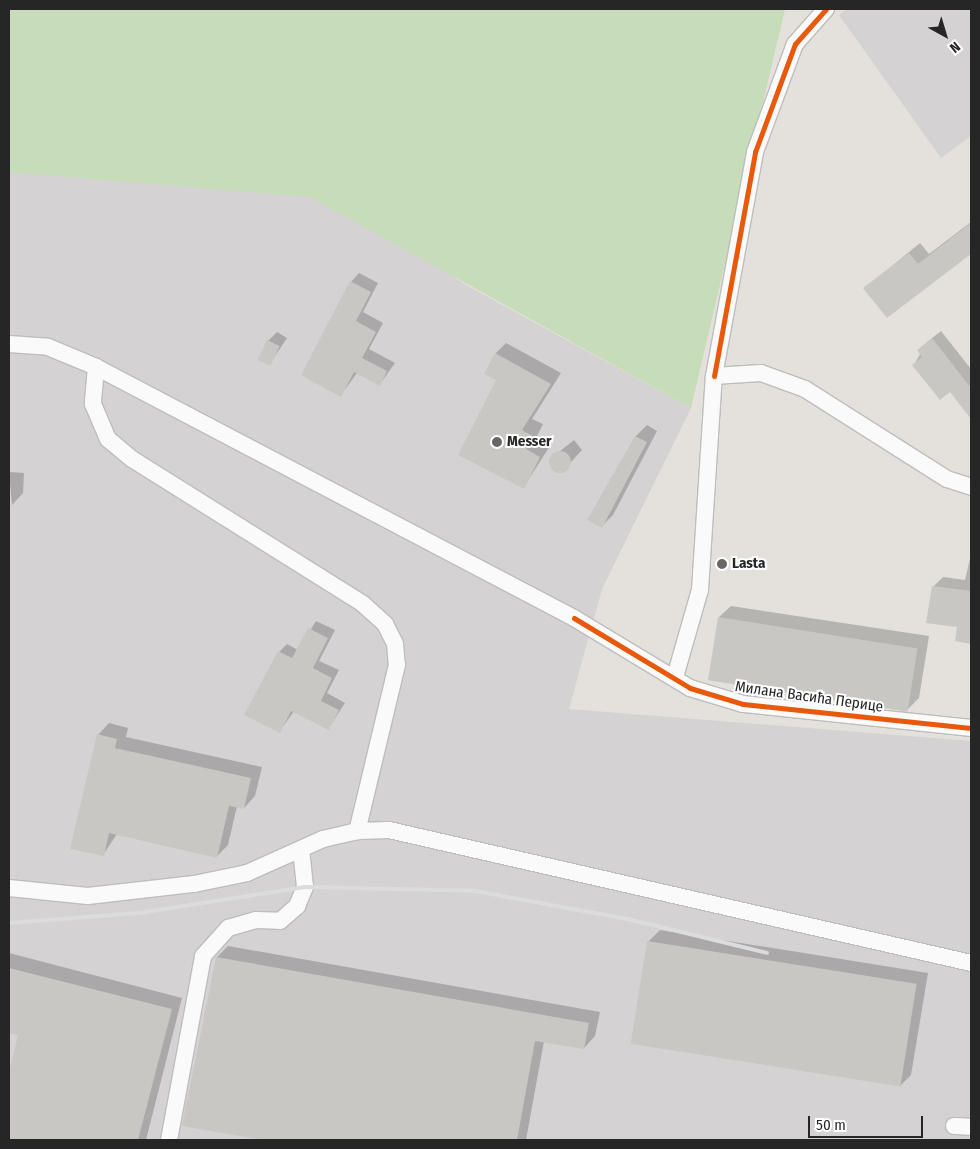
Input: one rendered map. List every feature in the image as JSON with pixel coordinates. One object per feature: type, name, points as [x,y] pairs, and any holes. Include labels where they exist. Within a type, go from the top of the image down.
[{"type":"street","points":[[675,677],[700,590],[714,376],[755,152],[795,44],[826,9]]},
{"type":"street","name":"Милана Васића Перице","points":[[9,344],[48,347],[96,367],[574,618],[675,677],[690,688],[743,704],[971,728]]},
{"type":"street","points":[[96,367],[93,404],[108,439],[132,459],[363,604],[385,624],[395,644],[397,665],[357,831]]},
{"type":"street","points":[[714,376],[761,373],[805,389],[947,479],[971,487]]},
{"type":"street","points":[[9,888],[88,896],[194,884],[247,873],[301,849],[357,831],[389,830],[971,963]]},
{"type":"street","points":[[169,1140],[203,956],[228,928],[256,920],[280,921],[297,906],[305,887],[301,849]]},
{"type":"street","points":[[954,1126],[971,1127]]},
{"type":"shaded area","points":[[847,9],[971,9],[971,136],[941,158],[839,15]]},
{"type":"shaded area","points":[[9,169],[306,183],[468,286],[691,408],[602,589],[569,709],[971,741],[971,1140],[9,1140]]},
{"type":"green space","points":[[9,9],[785,9],[691,408],[310,197],[9,172]]},
{"type":"building","points":[[971,223],[971,254],[887,318],[863,288],[909,253],[918,264]]},
{"type":"building","points":[[350,281],[371,292],[356,321],[376,332],[362,358],[387,371],[380,386],[354,372],[341,397],[301,375]]},
{"type":"building","points":[[932,338],[971,388],[971,419],[950,392],[940,400],[912,365],[922,357],[917,350]]},
{"type":"building","points":[[267,340],[280,346],[270,366],[258,360]]},
{"type":"building","points":[[495,353],[551,384],[522,430],[533,436],[526,449],[540,457],[524,489],[458,455],[496,380],[484,374]]},
{"type":"building","points":[[635,436],[647,442],[602,528],[587,520]]},
{"type":"building","points":[[560,451],[568,454],[571,462],[568,470],[560,473],[552,470],[549,462],[552,454]]},
{"type":"building","points":[[932,586],[971,591],[971,644],[955,641],[957,627],[926,623]]},
{"type":"building","points":[[718,617],[918,649],[908,712],[708,680]]},
{"type":"building","points":[[308,628],[328,638],[313,668],[332,678],[321,701],[339,710],[329,730],[291,711],[280,733],[244,715],[278,651],[292,658]]},
{"type":"building","points":[[97,734],[117,739],[115,748],[251,778],[244,809],[229,806],[217,858],[109,833],[104,856],[70,849]]},
{"type":"building","points":[[647,941],[917,984],[900,1086],[631,1044]]},
{"type":"building","points":[[216,957],[589,1023],[584,1049],[535,1041],[517,1140],[264,1140],[182,1126]]},
{"type":"building","points":[[9,968],[172,1009],[138,1140],[9,1140],[9,1072],[18,1035],[9,1033]]},
{"type":"railway","points":[[9,923],[139,913],[305,887],[475,891],[628,919],[767,953]]},
{"type":"cycle path","points":[[714,376],[755,152],[795,44],[826,9]]},
{"type":"cycle path","points":[[574,618],[690,688],[743,704],[971,728]]},
{"type":"place","name":"Messer","points":[[497,442]]},
{"type":"place","name":"Lasta","points":[[722,564]]}]
